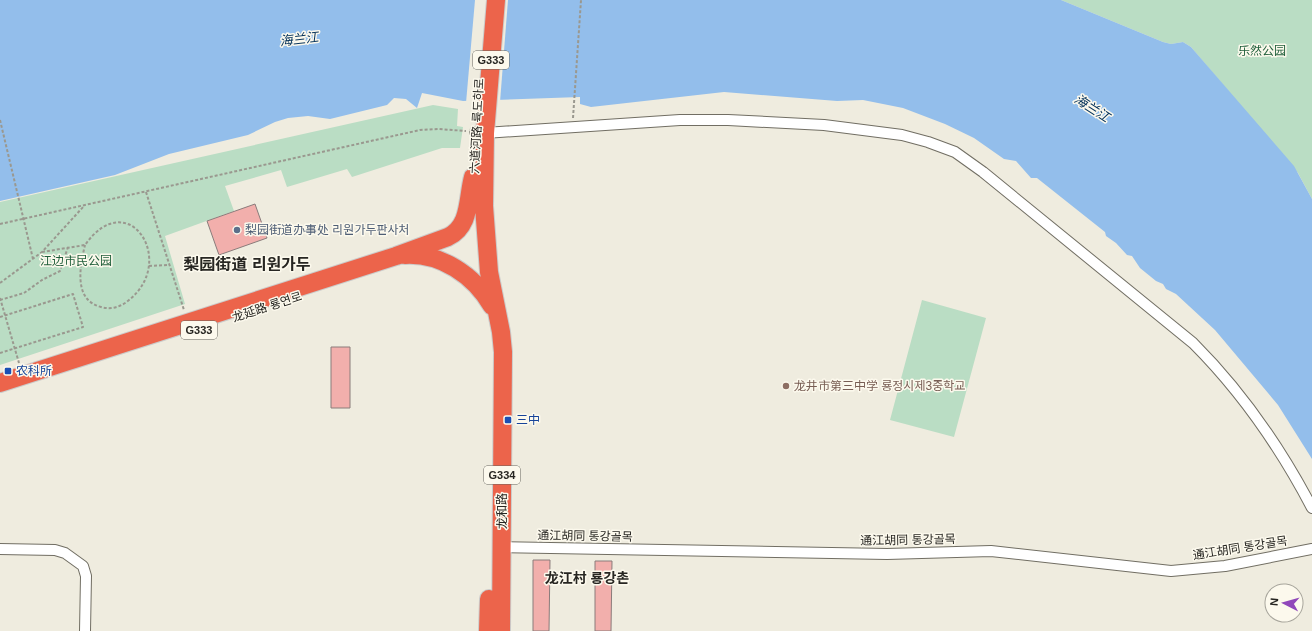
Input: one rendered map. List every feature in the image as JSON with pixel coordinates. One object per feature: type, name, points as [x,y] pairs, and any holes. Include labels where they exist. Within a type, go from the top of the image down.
[{"type":"highway","name":"六道河路 륙도하로","points":[[486,0],[481,126],[484,206],[493,322]]},
{"type":"highway","name":"六道河路 륙도하로","points":[[483,292],[476,225],[476,190],[473,177],[481,126],[496,0]]},
{"type":"highway","name":"龙延路 룡연로","points":[[0,395],[369,274],[448,237],[460,229],[465,219],[473,177]]},
{"type":"highway","name":"龙延路 룡연로","points":[[0,383],[188,322],[397,261],[429,256],[463,238],[476,225],[484,206]]},
{"type":"highway","name":"龙延路 룡연로","points":[[429,256],[462,272],[483,292],[493,322]]},
{"type":"highway","name":"龙延路 룡연로","points":[[397,261],[424,268],[451,279],[477,303],[493,322]]},
{"type":"highway","name":"龙和路","points":[[493,322],[502,342],[503,366],[501,631]]},
{"type":"highway","name":"龙和路","points":[[488,631],[491,349],[493,322]]},
{"type":"street","points":[[481,126],[573,128],[680,120],[728,120],[824,126],[902,135],[928,142],[955,152],[983,172],[1193,343],[1211,360],[1268,433],[1312,508]]},
{"type":"street","points":[[0,546],[61,551],[83,566],[86,576],[85,631]]},
{"type":"street","name":"通江胡同 통강골목","points":[[502,547],[887,554],[991,551],[1170,571],[1225,566],[1312,549]]},
{"type":"path","points":[[573,128],[582,0]]},
{"type":"path","points":[[0,120],[21,214],[33,259]]},
{"type":"path","points":[[0,224],[420,130],[481,126]]},
{"type":"path","points":[[146,192],[188,322]]},
{"type":"path","points":[[0,284],[42,252],[85,205]]},
{"type":"path","points":[[119,223],[128,223],[142,234],[150,256],[149,266],[145,280],[133,297],[124,304],[115,308],[105,308],[94,305],[86,298],[81,286],[80,273],[85,245],[92,234],[100,229],[119,223]]},
{"type":"path","points":[[42,252],[85,245]]},
{"type":"path","points":[[19,363],[0,299],[24,294],[42,280],[60,271],[68,247]]},
{"type":"path","points":[[149,266],[169,265]]},
{"type":"path","points":[[0,317],[72,294],[83,327],[0,354]]},
{"type":"green space","name":"乐然公园","points":[[1061,0],[1312,0],[1312,199],[1298,173],[1191,47],[1183,42],[1171,44],[1163,42]]},
{"type":"green space","name":"江边市民公园","points":[[433,105],[458,109],[457,126],[463,127],[460,148],[442,148],[352,177],[347,169],[287,187],[281,170],[225,186],[234,211],[165,236],[185,304],[0,365],[0,202]]},
{"type":"green space","points":[[922,300],[986,318],[954,437],[890,420]]},
{"type":"water","name":"海兰江","points":[[0,0],[1061,0],[1163,42],[1171,44],[1183,42],[1191,47],[1294,166],[1312,199],[1312,459],[1278,405],[1215,330],[1176,294],[1166,289],[1163,284],[1156,281],[1140,268],[1132,256],[1127,255],[1116,243],[1106,236],[1105,232],[1037,178],[1031,178],[1016,161],[1004,159],[974,138],[945,124],[903,108],[863,100],[837,101],[724,92],[591,107],[580,104],[580,97],[463,101],[422,93],[417,108],[406,99],[394,98],[387,105],[330,119],[308,116],[288,118],[275,122],[248,135],[169,154],[115,175],[0,201]]},
{"type":"pier","points":[[475,0],[508,0],[500,102],[466,103]]},
{"type":"building","name":"梨园街道办事处 리원가두판사처","points":[[255,204],[267,238],[219,255],[207,221]]},
{"type":"building","points":[[331,347],[350,347],[350,408],[331,408]]},
{"type":"building","points":[[533,560],[550,560],[549,631],[533,631]]},
{"type":"building","points":[[595,561],[612,561],[611,631],[595,631]]},
{"type":"place","name":"梨园街道办事处 리원가두판사처","points":[[237,230]]},
{"type":"place","name":"农科所","points":[[8,371]]},
{"type":"place","name":"龙井市第三中学 룡정시제3중학교","points":[[786,386]]},
{"type":"place","name":"三中","points":[[508,420]]},
{"type":"district","name":"梨园街道 리원가두","points":[[247,264]]},
{"type":"district","name":"龙江村 룡강촌","points":[[587,578]]}]
